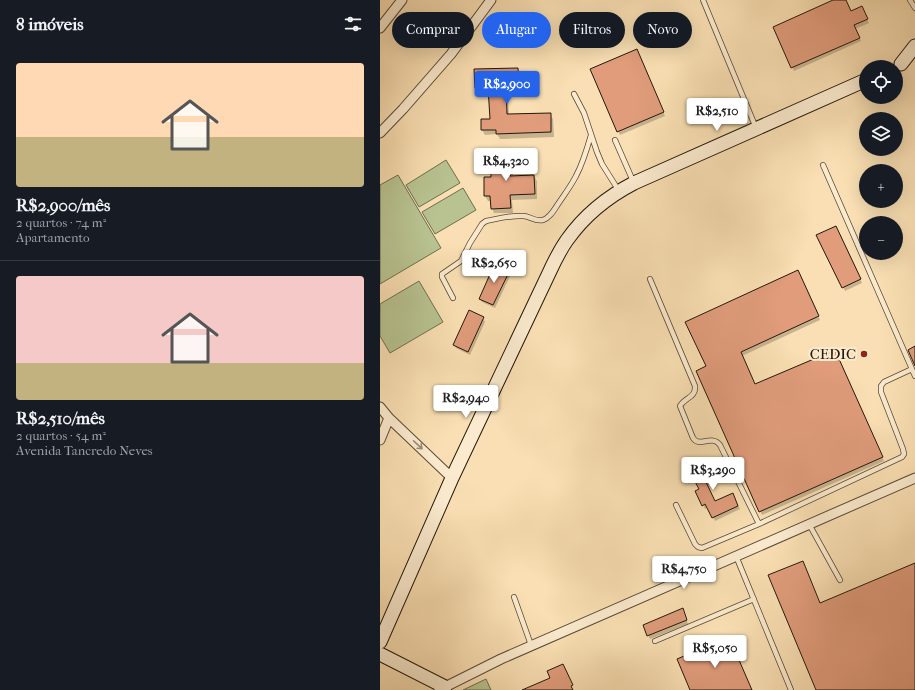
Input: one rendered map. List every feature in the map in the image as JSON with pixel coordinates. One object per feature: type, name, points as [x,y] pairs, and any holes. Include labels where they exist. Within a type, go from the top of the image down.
[{"type":"main road","points":[[903,60],[915,46]]},
{"type":"main road","points":[[903,65],[915,61]]},
{"type":"main road","points":[[380,642],[452,478],[549,273],[566,241],[587,216],[619,191],[634,183],[859,83]]},
{"type":"main road","points":[[380,654],[443,689]]},
{"type":"street","points":[[380,28],[402,0]]},
{"type":"street","points":[[380,133],[452,54],[491,0]]},
{"type":"street","points":[[380,407],[389,418],[452,478]]},
{"type":"street","points":[[380,440],[389,418]]},
{"type":"street","points":[[443,689],[501,659],[915,478]]},
{"type":"lane","points":[[703,0],[756,129]]},
{"type":"lane","points":[[910,0],[915,8]]},
{"type":"lane","points":[[574,94],[584,113],[602,164],[619,191]]},
{"type":"lane","points":[[453,298],[442,277],[442,274],[461,261],[482,224],[515,216],[523,216],[534,220],[539,220],[545,219],[549,216],[576,177],[591,135]]},
{"type":"lane","points":[[615,140],[634,183]]},
{"type":"lane","points":[[823,165],[915,376]]},
{"type":"lane","points":[[650,279],[695,386],[695,392],[693,395],[681,403],[680,406],[693,438],[697,442],[714,440],[718,442],[759,524]]},
{"type":"lane","points":[[676,505],[695,544],[702,548],[759,524],[902,457],[904,454],[903,449],[881,392],[881,386],[884,382],[912,369]]},
{"type":"lane","points":[[809,524],[840,580]]},
{"type":"lane","points":[[736,556],[791,690]]},
{"type":"lane","points":[[514,597],[531,646]]},
{"type":"lane","points":[[654,641],[754,599]]},
{"type":"green space","points":[[446,160],[460,183],[419,207],[406,185]]},
{"type":"green space","points":[[398,175],[441,248],[380,284],[380,185]]},
{"type":"green space","points":[[463,188],[476,210],[435,234],[422,212]]},
{"type":"green space","points":[[419,281],[443,322],[390,353],[380,336],[380,304]]},
{"type":"green space","points":[[486,679],[491,690],[463,690]]},
{"type":"building","points":[[833,0],[846,0],[851,11],[862,6],[868,19],[854,25],[860,38],[791,68],[773,27]]},
{"type":"building","points":[[637,49],[664,112],[617,132],[590,69]]},
{"type":"building","points":[[518,68],[519,86],[506,86],[507,114],[551,113],[551,132],[496,134],[496,130],[481,130],[481,119],[490,119],[488,87],[475,88],[474,69]]},
{"type":"building","points":[[514,149],[514,156],[510,156],[510,176],[534,175],[535,194],[510,195],[511,208],[491,209],[490,196],[484,196],[484,177],[491,177],[491,166],[497,165],[497,150]]},
{"type":"building","points":[[836,226],[861,279],[842,288],[816,235]]},
{"type":"building","points":[[495,263],[510,270],[493,305],[479,299]]},
{"type":"building","points":[[798,270],[819,316],[741,352],[755,384],[835,350],[883,457],[759,512],[696,371],[706,366],[685,322]]},
{"type":"building","points":[[469,310],[484,317],[468,352],[453,345]]},
{"type":"building","points":[[915,346],[915,366],[908,350]]},
{"type":"building","points":[[716,460],[723,474],[706,482],[715,501],[733,493],[738,506],[712,518],[705,504],[702,506],[695,491],[699,489],[692,476],[707,469],[705,465]]},
{"type":"building","points":[[803,561],[820,603],[915,563],[915,690],[816,690],[768,575]]},
{"type":"building","points":[[683,608],[687,620],[647,636],[643,625]]},
{"type":"building","points":[[729,637],[752,690],[690,690],[677,659]]},
{"type":"building","points":[[563,664],[573,685],[571,686],[573,690],[522,690],[550,678],[547,671]]},
{"type":"place","name":"CEDIC","points":[[864,354]]}]
